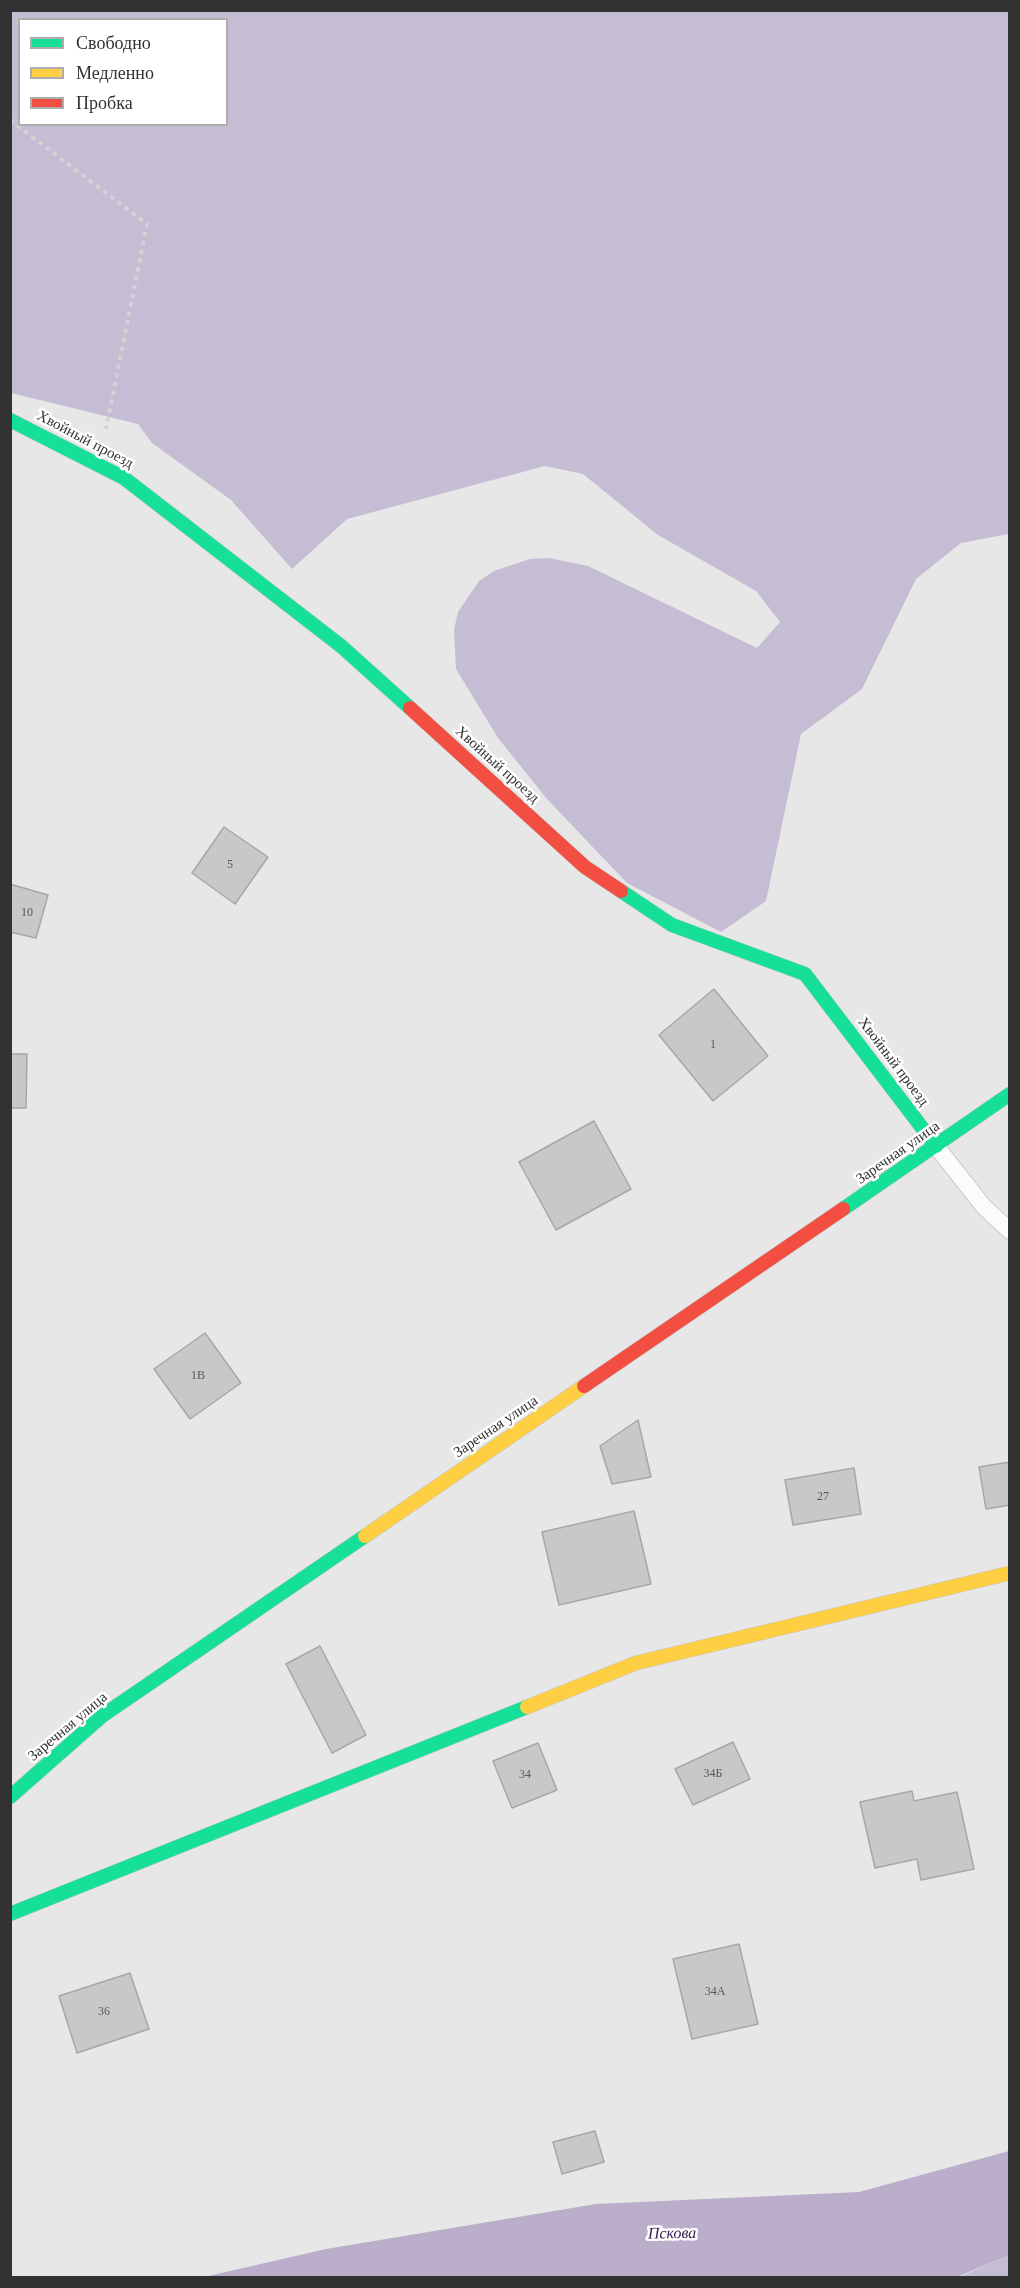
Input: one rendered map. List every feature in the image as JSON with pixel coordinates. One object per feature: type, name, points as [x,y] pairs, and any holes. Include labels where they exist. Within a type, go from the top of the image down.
[{"type":"street","name":"Хвойный проезд","points":[[10,420],[124,478],[341,646],[585,867],[672,925],[805,974],[936,1146]]},
{"type":"street","name":"Заречная улица","points":[[10,1797],[102,1716],[1010,1094]]},
{"type":"street","points":[[10,1914],[636,1663],[1010,1573]]},
{"type":"lane","points":[[936,1146],[984,1207],[1010,1231]]},
{"type":"path","points":[[10,120],[147,224],[98,466]]},
{"type":"shaded area","points":[[11,11],[1009,11],[1009,534],[961,543],[916,579],[862,689],[801,734],[766,901],[721,932],[627,883],[547,799],[498,738],[456,669],[454,630],[458,612],[479,581],[494,571],[530,559],[549,558],[588,566],[757,648],[780,622],[756,591],[658,535],[583,474],[545,466],[347,519],[292,569],[231,500],[152,443],[138,424],[11,393]]},
{"type":"shaded area","points":[[1009,2255],[1009,2277],[957,2278]]},
{"type":"water","name":"Пскова","points":[[1009,2151],[1009,2255],[957,2277],[204,2277],[326,2249],[596,2204],[859,2192]]},
{"type":"building","points":[[224,827],[268,857],[235,904],[192,873]]},
{"type":"building","points":[[10,884],[48,895],[36,938],[10,932]]},
{"type":"building","points":[[714,989],[768,1056],[713,1101],[659,1035]]},
{"type":"building","points":[[10,1054],[27,1054],[26,1108],[10,1108]]},
{"type":"building","points":[[594,1121],[631,1189],[556,1230],[519,1162]]},
{"type":"building","points":[[205,1333],[241,1383],[190,1419],[154,1369]]},
{"type":"building","points":[[638,1420],[651,1477],[612,1484],[600,1446]]},
{"type":"building","points":[[1010,1462],[1010,1505],[986,1509],[979,1467]]},
{"type":"building","points":[[854,1468],[861,1514],[793,1525],[785,1480]]},
{"type":"building","points":[[634,1511],[651,1584],[559,1605],[542,1532]]},
{"type":"building","points":[[320,1646],[366,1735],[332,1753],[286,1664]]},
{"type":"building","points":[[733,1742],[750,1779],[693,1805],[675,1769]]},
{"type":"building","points":[[538,1743],[557,1790],[512,1808],[493,1761]]},
{"type":"building","points":[[912,1791],[914,1801],[957,1792],[974,1869],[921,1880],[917,1859],[875,1868],[860,1802]]},
{"type":"building","points":[[739,1944],[758,2024],[692,2039],[673,1959]]},
{"type":"building","points":[[130,1973],[149,2029],[77,2053],[59,1996]]},
{"type":"building","points":[[595,2131],[604,2162],[562,2174],[553,2142]]},
{"type":"traffic: fast","points":[[10,420],[124,478],[341,646],[410,708]]},
{"type":"traffic: fast","points":[[621,891],[672,925],[805,974],[936,1146]]},
{"type":"traffic: fast","points":[[843,1209],[1010,1094]]},
{"type":"traffic: fast","points":[[10,1797],[102,1716],[365,1536]]},
{"type":"traffic: fast","points":[[10,1914],[527,1707]]},
{"type":"traffic: slow","points":[[365,1536],[584,1386]]},
{"type":"traffic: slow","points":[[527,1707],[636,1663],[1010,1573]]},
{"type":"traffic: jam","points":[[410,708],[585,867],[621,891]]},
{"type":"traffic: jam","points":[[584,1386],[843,1209]]}]
